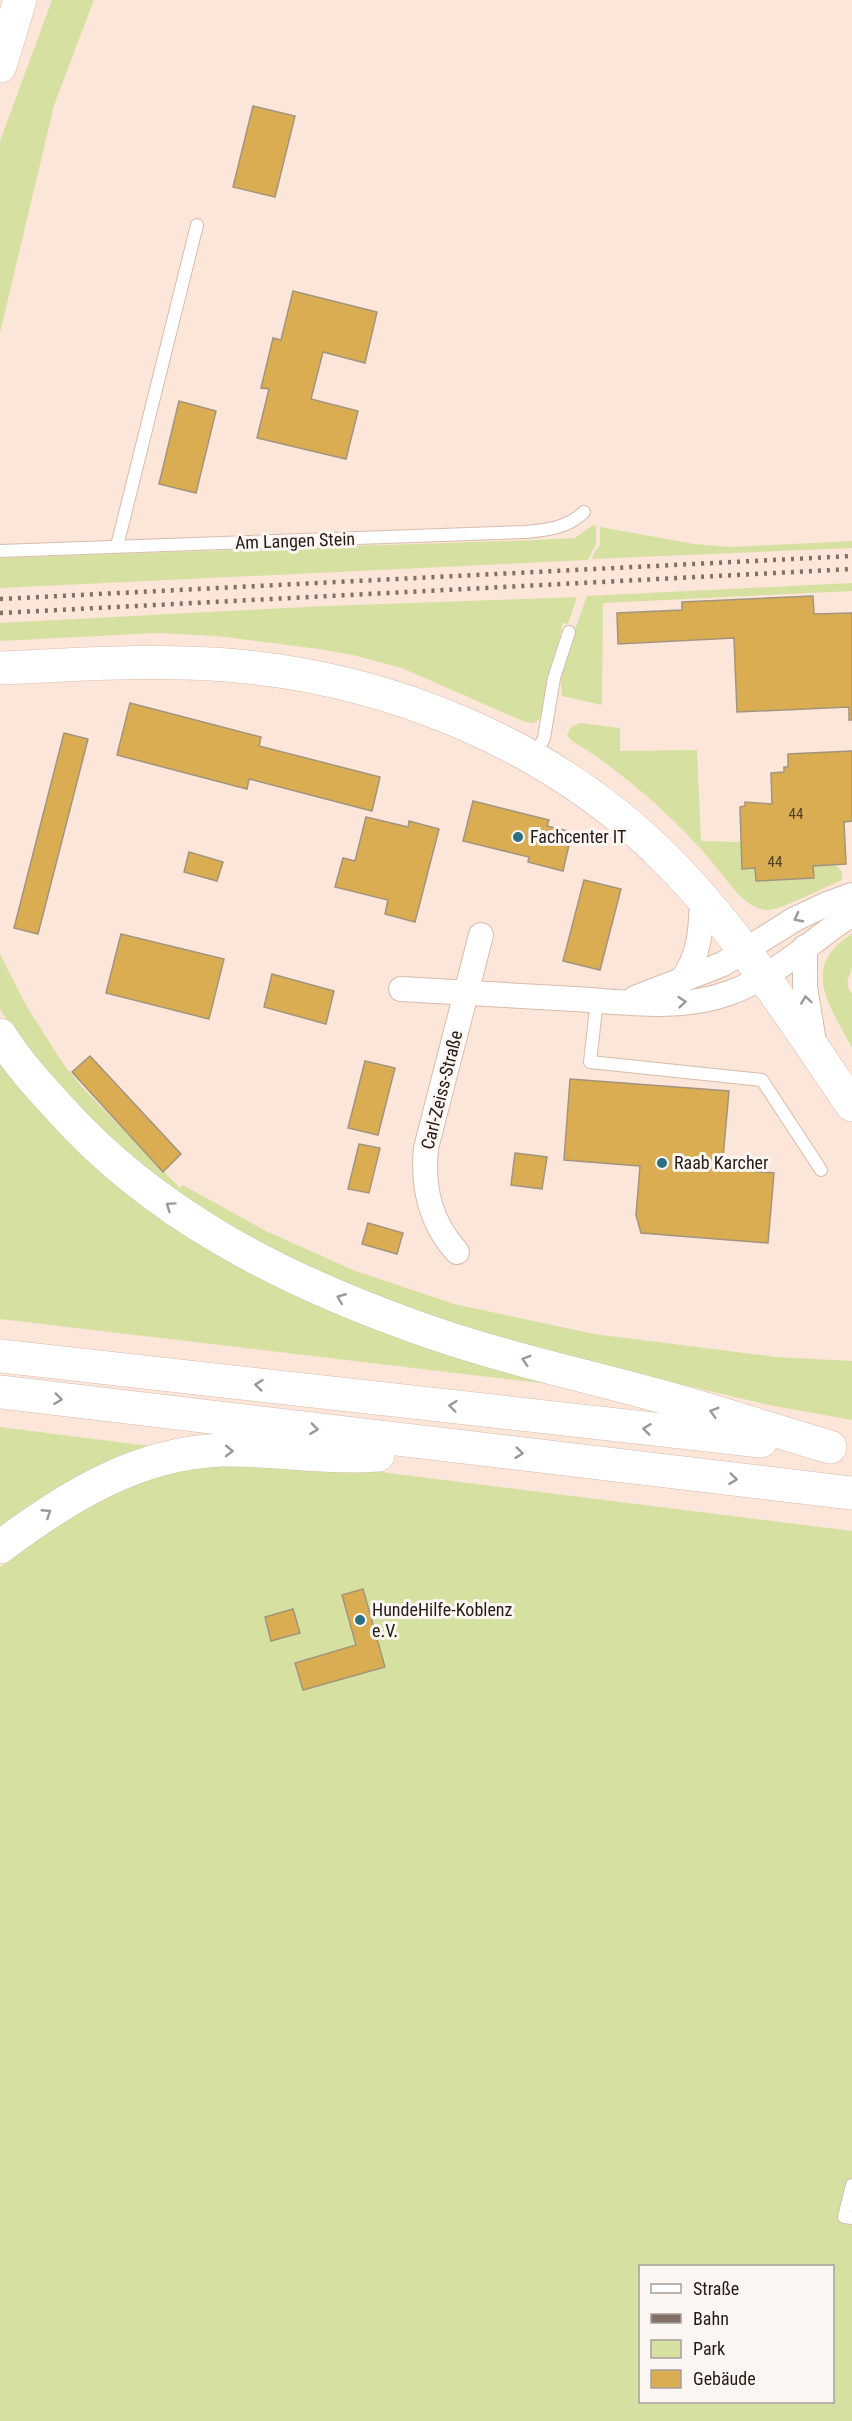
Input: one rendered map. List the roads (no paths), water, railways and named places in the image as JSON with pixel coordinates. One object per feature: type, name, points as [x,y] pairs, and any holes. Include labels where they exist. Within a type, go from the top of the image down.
[{"type":"main road","points":[[0,66],[20,0]]},
{"type":"main road","points":[[0,668],[192,663],[267,669],[308,676],[414,704],[486,734],[533,758],[620,816],[667,859],[754,964],[852,1105]]},
{"type":"main road","points":[[0,1035],[42,1090],[82,1134],[138,1183],[191,1221],[226,1242],[305,1283],[415,1327],[841,1448]]},
{"type":"main road","points":[[0,1340],[28,1347],[70,1365]]},
{"type":"main road","points":[[0,1356],[483,1409],[729,1439],[841,1448]]},
{"type":"main road","points":[[0,1392],[852,1494]]},
{"type":"main road","points":[[0,1547],[81,1492],[131,1468],[180,1454],[223,1450],[370,1455],[440,1444]]},
{"type":"street","points":[[401,989],[623,1002],[697,1001],[731,993],[754,964],[806,914],[852,895]]},
{"type":"street","points":[[681,981],[693,962],[698,948],[701,934],[702,899]]},
{"type":"street","points":[[623,1002],[723,964],[754,964],[805,947],[852,914]]},
{"type":"street","name":"Carl-Zeiss-Straße","points":[[457,1252],[446,1239],[434,1217],[426,1194],[424,1170],[426,1148],[481,935]]},
{"type":"street","points":[[805,947],[805,987],[816,1053]]},
{"type":"lane","points":[[117,546],[197,225]]},
{"type":"lane","name":"Am Langen Stein","points":[[0,551],[525,532],[551,529],[575,521],[584,512]]},
{"type":"lane","points":[[533,758],[544,738],[554,678],[569,632]]},
{"type":"lane","points":[[597,1000],[590,1062],[762,1080],[821,1170]]},
{"type":"lane","points":[[852,2185],[844,2217],[852,2218]]},
{"type":"railway","points":[[0,599],[852,556]]},
{"type":"railway","points":[[0,613],[852,569]]},
{"type":"place","name":"Fachcenter IT","points":[[518,837]]},
{"type":"place","name":"Raab Karcher","points":[[662,1163]]},
{"type":"place","name":"HundeHilfe-Koblenz e.V.","points":[[360,1620]]}]
